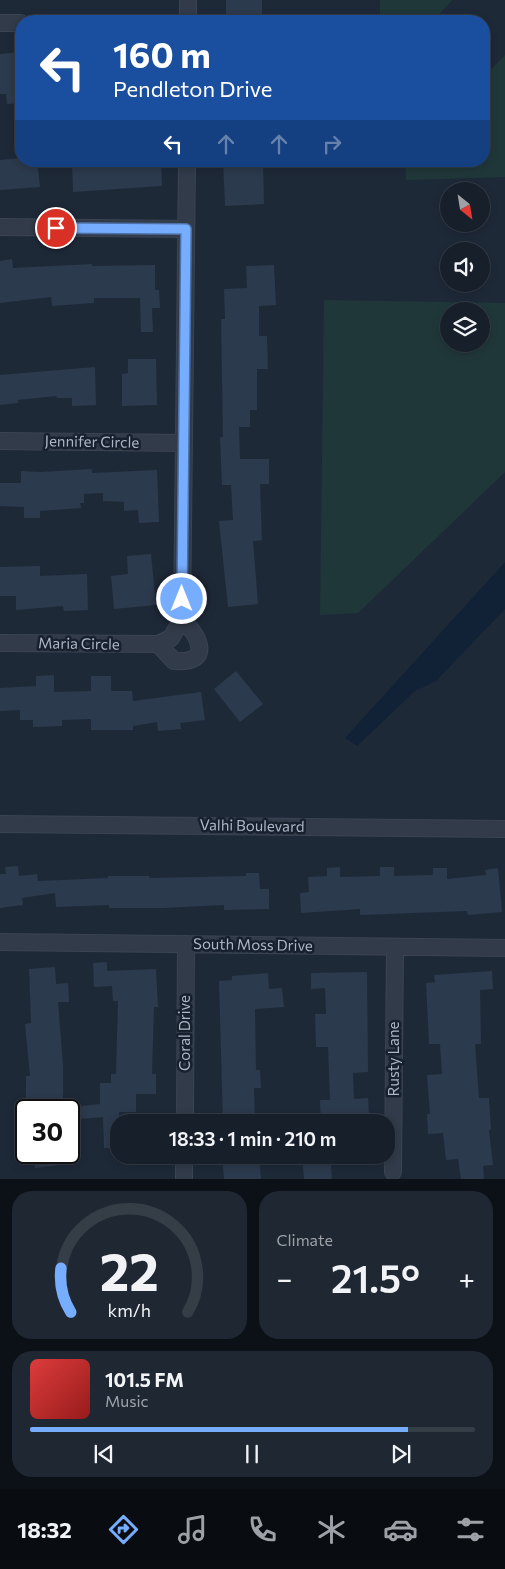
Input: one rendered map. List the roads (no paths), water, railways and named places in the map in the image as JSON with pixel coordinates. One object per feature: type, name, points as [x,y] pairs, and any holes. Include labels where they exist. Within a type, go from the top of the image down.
[{"type":"street","points":[[188,0],[188,15]]},
{"type":"street","points":[[0,23],[15,23]]},
{"type":"street","points":[[182,619],[194,631],[200,641],[200,649],[196,657],[186,662],[174,661],[158,644],[170,638],[182,619],[187,167]]},
{"type":"street","points":[[0,227],[186,229]]},
{"type":"street","name":"Jennifer Circle","points":[[0,441],[184,443]]},
{"type":"street","name":"Maria Circle","points":[[0,643],[158,644]]},
{"type":"street","name":"Valhi Boulevard","points":[[0,824],[505,829]]},
{"type":"street","name":"South Moss Drive","points":[[0,942],[505,948]]},
{"type":"street","name":"Coral Drive","points":[[184,1114],[186,944]]},
{"type":"street","name":"Rusty Lane","points":[[393,1172],[395,947]]},
{"type":"street","points":[[184,1164],[184,1179]]},
{"type":"water","points":[[505,562],[505,609],[436,681],[415,691],[357,746],[345,738]]}]
